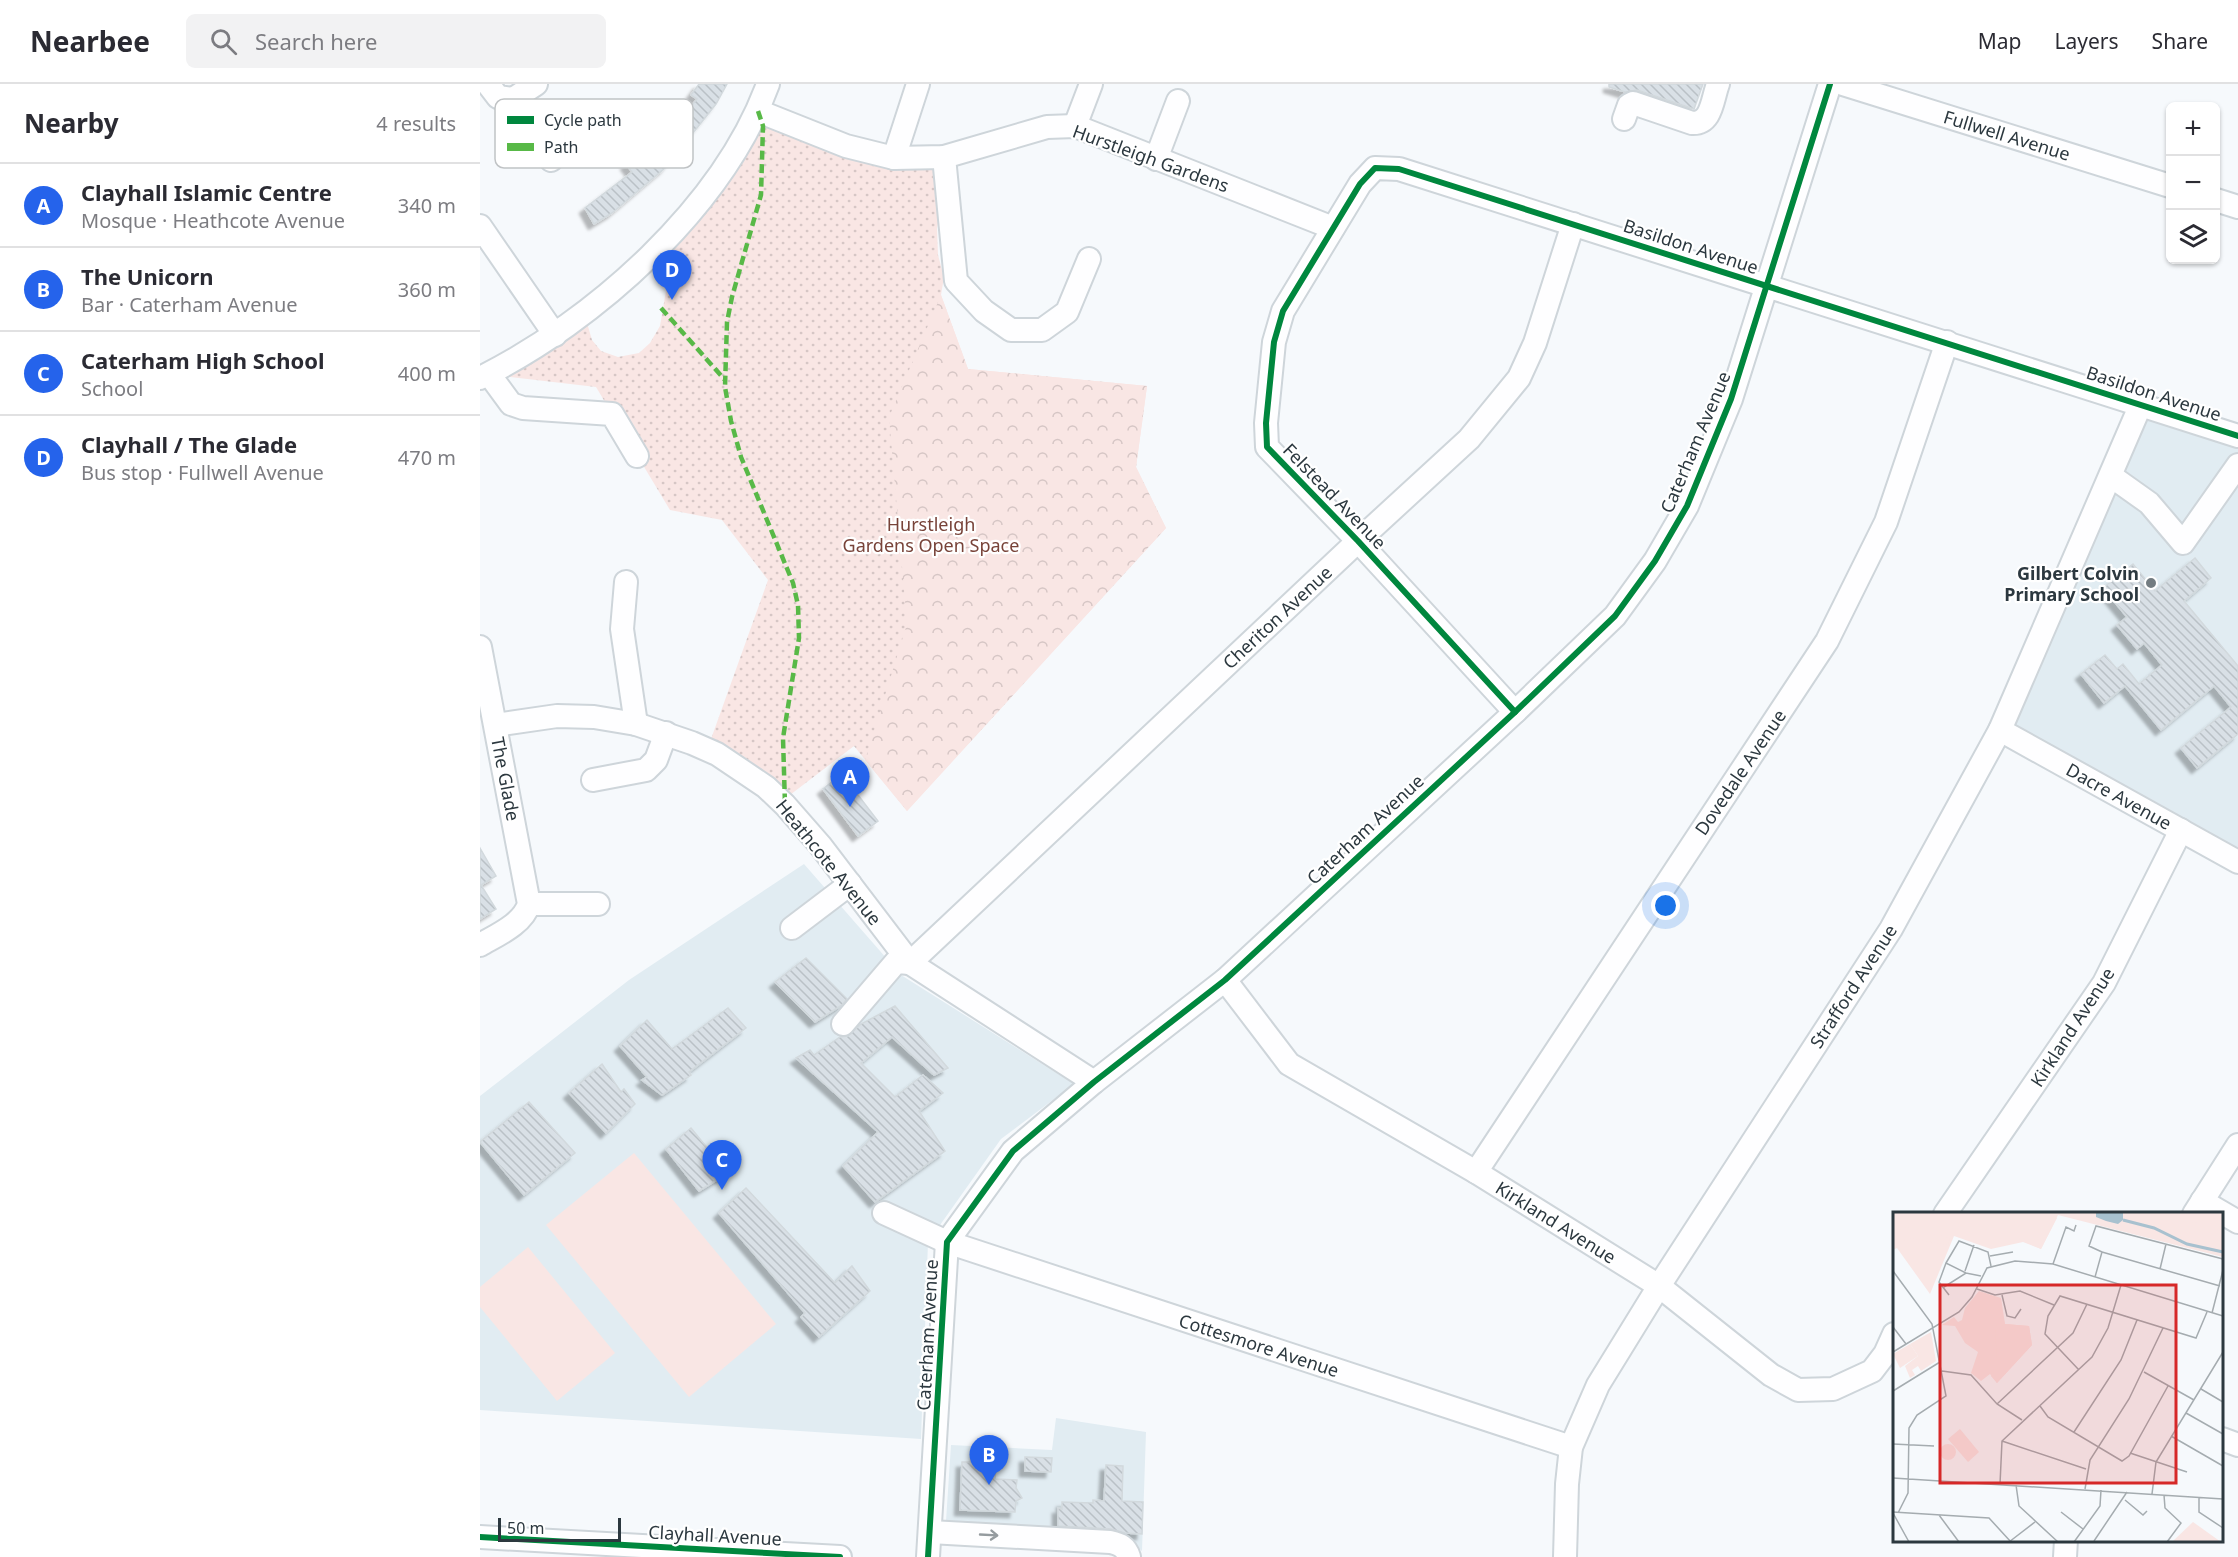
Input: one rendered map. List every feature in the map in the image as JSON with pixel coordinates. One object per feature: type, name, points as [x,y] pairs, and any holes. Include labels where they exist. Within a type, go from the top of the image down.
[{"type":"street","points":[[488,84],[498,97],[513,99],[536,84]]},
{"type":"street","points":[[637,456],[612,414],[523,408],[511,404],[485,376],[555,335],[600,302],[651,256],[724,169],[758,111],[768,84]]},
{"type":"street","points":[[894,158],[918,84]]},
{"type":"street","points":[[1075,126],[1091,84]]},
{"type":"street","points":[[1624,119],[1629,105],[1633,103],[1692,123],[1701,123],[1706,120],[1718,84]]},
{"type":"street","name":"Caterham Avenue","points":[[928,1557],[947,1242],[1013,1151],[1095,1082],[1225,980],[1515,712],[1615,616],[1655,561],[1687,506],[1727,410],[1830,84]]},
{"type":"street","name":"Fullwell Avenue","points":[[1843,84],[2166,185]]},
{"type":"street","points":[[1156,159],[1178,101]]},
{"type":"street","name":"Hurstleigh Gardens","points":[[758,111],[846,146],[894,158],[944,157],[1047,127],[1075,126],[1333,228]]},
{"type":"street","points":[[944,157],[956,280],[984,311],[1011,330],[1042,330],[1067,312],[1089,259]]},
{"type":"street","name":"Basildon Avenue","points":[[1333,228],[1360,184],[1375,168],[1399,170],[2238,436]]},
{"type":"street","points":[[2220,201],[2238,207]]},
{"type":"street","name":"Cheriton Avenue","points":[[843,1024],[896,962],[910,963],[1358,540],[1469,439],[1519,378],[1535,343],[1573,224]]},
{"type":"street","points":[[480,226],[555,335]]},
{"type":"street","name":"Felstead Avenue","points":[[1333,228],[1283,311],[1274,342],[1266,423],[1267,447],[1358,540],[1515,712]]},
{"type":"street","name":"Dovedale Avenue","points":[[1476,1172],[1827,641],[1886,522],[1947,342]]},
{"type":"street","name":"Strafford Avenue","points":[[1565,1557],[1567,1485],[1571,1447],[1598,1385],[1659,1286],[1891,929],[2000,730],[2141,404]]},
{"type":"street","points":[[2111,476],[2149,503],[2183,543],[2238,465]]},
{"type":"street","points":[[626,582],[622,629],[636,724]]},
{"type":"street","name":"The Glade","points":[[481,654],[496,725],[528,908]]},
{"type":"street","name":"Heathcote Avenue","points":[[496,725],[557,717],[594,717],[636,724],[666,733],[717,754],[766,787],[820,845],[910,963],[1095,1082]]},
{"type":"street","name":"Dacre Avenue","points":[[2000,730],[2238,862]]},
{"type":"street","points":[[592,780],[646,770],[656,760],[666,733]]},
{"type":"street","name":"Kirkland Avenue","points":[[1946,1212],[2104,983],[2181,830]]},
{"type":"street","points":[[792,928],[850,884]]},
{"type":"street","points":[[480,945],[514,924],[528,908],[598,904]]},
{"type":"street","name":"Kirkland Avenue","points":[[1225,980],[1288,1064],[1476,1172],[1659,1286],[1771,1375],[1798,1390],[1833,1389],[1872,1371],[1893,1337]]},
{"type":"street","points":[[2198,1207],[2238,1145]]},
{"type":"street","name":"Cottesmore Avenue","points":[[884,1213],[947,1242],[1571,1447]]},
{"type":"street","points":[[2223,1216],[2238,1222]]},
{"type":"street","points":[[2223,1439],[2238,1445]]},
{"type":"street","points":[[930,1532],[1118,1543],[1129,1557]]},
{"type":"street","name":"Clayhall Avenue","points":[[480,1537],[840,1557]]},
{"type":"street","points":[[2065,1557],[2066,1542]]},
{"type":"shaded area","name":"Gilbert Colvin Primary School","points":[[2141,404],[2238,436],[2238,862],[2000,730]]},
{"type":"shaded area","points":[[804,864],[901,975],[1074,1084],[1001,1139],[928,1242],[921,1439],[480,1410],[480,1096],[629,980]]},
{"type":"shaded area","points":[[1056,1418],[1146,1432],[1142,1551],[1133,1544],[1056,1534],[1029,1526],[946,1521],[951,1445],[1052,1450]]},
{"type":"green space","name":"Hurstleigh Gardens Open Space","points":[[770,124],[810,143],[848,157],[888,166],[932,169],[940,177],[942,206],[937,228],[938,255],[944,277],[941,295],[968,369],[1147,386],[1136,467],[1166,528],[907,811],[854,746],[786,798],[769,777],[749,760],[711,739],[768,580],[722,520],[670,510],[596,387],[502,376],[587,323],[592,340],[601,351],[618,357],[639,353],[650,343],[660,326],[666,291],[667,251],[759,125]]},
{"type":"green space","points":[[941,295],[968,369],[1147,386],[1136,467],[1166,528],[907,811],[865,760],[907,624],[889,417]]},
{"type":"green space","points":[[634,1153],[776,1324],[689,1397],[546,1225]]},
{"type":"green space","points":[[528,1247],[615,1353],[557,1401],[480,1307],[480,1287]]},
{"type":"building","points":[[699,84],[727,84],[716,104],[693,133],[693,104],[697,99],[691,95]]},
{"type":"building","points":[[1609,84],[1703,84],[1694,109],[1637,90],[1625,92],[1609,87]]},
{"type":"building","points":[[629,168],[665,168],[612,213],[594,224],[585,208],[632,172]]},
{"type":"building","points":[[2195,558],[2211,578],[2184,601],[2238,666],[2238,734],[2197,768],[2181,748],[2231,707],[2214,686],[2161,730],[2125,686],[2104,703],[2081,674],[2105,655],[2117,669],[2123,664],[2139,684],[2162,665],[2144,643],[2137,649],[2117,625],[2127,617],[2103,588],[2133,564],[2155,591]]},
{"type":"building","points":[[842,774],[878,821],[858,836],[823,789]]},
{"type":"building","points":[[480,848],[496,876],[481,885],[496,909],[480,919]]},
{"type":"building","points":[[806,958],[847,999],[842,1005],[815,1022],[775,982]]},
{"type":"building","points":[[895,1006],[948,1068],[934,1075],[892,1037],[861,1063],[895,1097],[923,1075],[943,1093],[919,1111],[945,1151],[875,1202],[843,1166],[878,1132],[796,1058],[810,1050],[814,1055],[840,1037],[848,1036],[861,1024]]},
{"type":"building","points":[[728,1008],[746,1028],[689,1072],[691,1075],[662,1095],[642,1080],[647,1077],[620,1046],[647,1020],[672,1049]]},
{"type":"building","points":[[602,1064],[621,1092],[624,1089],[635,1104],[606,1133],[569,1093]]},
{"type":"building","points":[[529,1102],[575,1153],[524,1195],[480,1142]]},
{"type":"building","points":[[691,1128],[728,1173],[699,1191],[666,1149]]},
{"type":"building","points":[[746,1188],[835,1283],[852,1266],[870,1291],[819,1337],[801,1317],[805,1313],[719,1213]]},
{"type":"building","points":[[978,1453],[997,1454],[995,1479],[1017,1480],[1016,1488],[1022,1498],[1016,1501],[1015,1512],[960,1510],[962,1462],[978,1462]]},
{"type":"building","points":[[1025,1457],[1052,1458],[1051,1472],[1025,1471]]},
{"type":"building","points":[[1106,1465],[1123,1466],[1122,1501],[1143,1502],[1142,1534],[1111,1529],[1058,1526],[1058,1508],[1062,1509],[1062,1502],[1104,1501]]},
{"type":"marked path","points":[[758,111],[763,126],[761,195],[727,322],[725,387],[741,457],[793,583],[798,605],[799,638],[783,738],[785,805]]},
{"type":"marked path","points":[[661,308],[725,380]]},
{"type":"cycle path","points":[[928,1557],[947,1242],[1013,1151],[1094,1082],[1225,980],[1515,712],[1615,616],[1655,561],[1687,506],[1731,399],[1830,84]]},
{"type":"cycle path","points":[[1515,712],[1358,541],[1267,447],[1266,423],[1274,342],[1283,311],[1360,184],[1375,168],[1399,169],[2238,436]]},
{"type":"cycle path","points":[[480,1537],[840,1557]]},
{"type":"place","name":"Clayhall / The Glade","points":[[672,300]]},
{"type":"place","name":"Gilbert Colvin Primary School","points":[[2151,583]]},
{"type":"place","name":"Clayhall Islamic Centre","points":[[850,807]]},
{"type":"place","name":"Caterham High School","points":[[722,1190]]},
{"type":"place","name":"The Unicorn","points":[[989,1485]]}]
